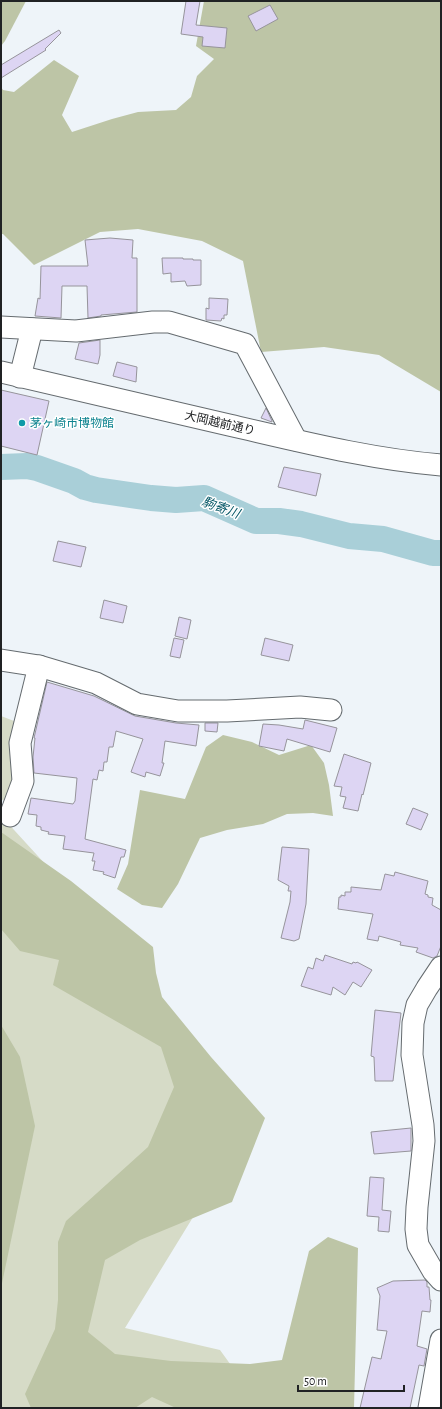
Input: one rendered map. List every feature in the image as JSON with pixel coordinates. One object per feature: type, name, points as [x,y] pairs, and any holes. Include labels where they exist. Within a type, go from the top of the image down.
[{"type":"street","points":[[1,327],[76,332],[153,322],[169,322],[245,344],[296,440]]},
{"type":"street","points":[[11,375],[32,329]]},
{"type":"street","name":"大岡越前通り","points":[[11,375],[352,452],[419,463],[441,465]]},
{"type":"street","points":[[1,660],[39,666],[96,683],[137,704],[178,711],[227,711],[300,707],[331,710]]},
{"type":"street","points":[[10,816],[22,781],[20,743],[39,666]]},
{"type":"street","points":[[441,967],[417,1005],[413,1023],[412,1055],[423,1125],[424,1142],[417,1207],[416,1229],[418,1246],[433,1271],[441,1280]]},
{"type":"street","points":[[433,1406],[441,1340]]},
{"type":"green space","points":[[1,1],[26,1],[1,46]]},
{"type":"green space","points":[[204,1],[441,1],[441,392],[379,355],[324,347],[261,352],[243,261],[202,241],[138,229],[100,232],[34,265],[3,234],[1,234],[1,87],[3,90],[14,92],[54,60],[79,76],[62,115],[72,132],[138,112],[176,110],[191,97],[197,76],[214,59],[196,46]]},
{"type":"green space","points":[[1,716],[14,721],[12,737],[16,774],[5,801],[1,799]]},
{"type":"green space","points":[[223,735],[252,742],[279,755],[311,745],[324,763],[329,785],[333,816],[313,813],[287,814],[263,824],[227,830],[200,838],[178,884],[162,908],[142,905],[117,889],[128,864],[140,790],[185,799],[206,747]]},
{"type":"green space","points":[[1,808],[4,819],[69,890],[214,1109],[214,1183],[125,1328],[220,1350],[262,1408],[1,1408]]},
{"type":"green space","points":[[1,832],[71,881],[153,947],[156,973],[162,997],[211,1057],[265,1118],[232,1202],[140,1240],[105,1260],[88,1332],[115,1354],[171,1361],[250,1364],[282,1360],[309,1251],[328,1237],[358,1248],[354,1408],[176,1408],[152,1397],[135,1408],[31,1408],[25,1394],[55,1329],[58,1300],[58,1242],[66,1221],[148,1147],[174,1087],[161,1047],[53,985],[59,960],[20,951],[1,929]]},
{"type":"green space","points":[[1,1025],[20,1057],[35,1126],[1,1288]]},
{"type":"building","points":[[186,1],[200,1],[196,25],[227,28],[225,48],[202,46],[203,37],[181,34]]},
{"type":"building","points":[[270,5],[278,19],[256,31],[248,16]]},
{"type":"building","points":[[59,30],[61,33],[45,49],[46,50],[1,78],[1,65]]},
{"type":"building","points":[[110,238],[133,240],[132,258],[137,258],[137,312],[101,315],[88,318],[87,286],[62,286],[61,318],[35,316],[38,298],[40,299],[41,266],[88,266],[85,240]]},
{"type":"building","points":[[162,258],[201,260],[201,285],[187,286],[185,281],[171,282],[171,273],[163,274]]},
{"type":"building","points":[[209,298],[228,299],[227,315],[224,315],[224,319],[222,318],[221,321],[206,320],[206,308],[209,309]]},
{"type":"building","points":[[100,340],[100,355],[98,364],[75,359],[79,343]]},
{"type":"building","points":[[117,362],[137,367],[136,382],[113,376]]},
{"type":"building","name":"茅ヶ崎市博物館","points":[[1,390],[49,401],[37,455],[1,446]]},
{"type":"building","points":[[266,408],[272,421],[272,422],[261,418]]},
{"type":"building","points":[[284,467],[321,474],[316,496],[278,487]]},
{"type":"building","points":[[58,541],[86,547],[81,567],[53,561]]},
{"type":"building","points":[[104,600],[127,606],[123,623],[100,618]]},
{"type":"building","points":[[179,617],[191,620],[187,639],[175,636]]},
{"type":"building","points":[[174,638],[184,640],[180,658],[170,656]]},
{"type":"building","points":[[265,638],[293,645],[289,661],[261,655]]},
{"type":"building","points":[[47,682],[94,696],[135,716],[176,723],[199,725],[196,746],[165,741],[162,763],[164,763],[160,776],[146,772],[145,777],[131,772],[143,739],[116,731],[113,747],[109,747],[107,762],[104,762],[103,771],[99,770],[97,780],[93,779],[85,839],[126,850],[124,857],[121,857],[115,878],[103,874],[104,872],[93,870],[95,861],[92,861],[94,853],[63,849],[65,836],[48,834],[49,832],[41,830],[41,827],[36,826],[37,815],[28,814],[31,798],[73,804],[75,801],[77,778],[34,773],[34,738]]},
{"type":"building","points":[[305,720],[337,728],[330,752],[287,739],[284,751],[259,746],[263,724],[303,729]]},
{"type":"building","points":[[205,723],[218,723],[217,732],[205,731]]},
{"type":"building","points":[[344,754],[371,763],[358,811],[343,808],[346,797],[340,796],[342,787],[334,786]]},
{"type":"building","points":[[413,808],[428,814],[421,830],[406,824]]},
{"type":"building","points":[[282,847],[309,849],[306,904],[299,939],[294,941],[281,938],[290,902],[291,891],[288,891],[289,886],[278,880]]},
{"type":"building","points":[[395,872],[428,881],[425,894],[428,895],[428,897],[433,898],[432,905],[441,910],[441,946],[437,956],[433,958],[416,952],[418,948],[400,945],[401,942],[379,936],[378,941],[367,939],[373,914],[338,909],[339,897],[341,897],[341,895],[345,896],[345,892],[351,892],[351,887],[381,890],[385,874],[394,876]]},
{"type":"building","points":[[325,955],[352,964],[353,962],[357,962],[372,970],[361,987],[353,982],[345,995],[333,987],[331,995],[301,986],[308,967],[313,969],[316,958],[323,961]]},
{"type":"building","points":[[375,1010],[401,1013],[393,1081],[375,1081],[374,1057],[371,1056]]},
{"type":"building","points":[[411,1128],[411,1151],[374,1154],[371,1132]]},
{"type":"building","points":[[370,1177],[384,1178],[382,1210],[391,1211],[389,1232],[378,1231],[379,1217],[367,1216]]},
{"type":"building","points":[[425,1280],[427,1282],[427,1287],[429,1287],[431,1300],[430,1312],[422,1311],[417,1346],[427,1349],[424,1366],[419,1365],[410,1408],[360,1408],[372,1357],[381,1359],[387,1331],[377,1330],[380,1296],[377,1288],[393,1281]]},
{"type":"waterway","name":"駒寄川","points":[[1,467],[27,466],[37,468],[96,490],[176,500],[204,498],[256,521],[279,521],[301,524],[349,536],[383,539],[433,553],[441,553]]},
{"type":"place","name":"茅ヶ崎市博物館","points":[[22,423]]}]
